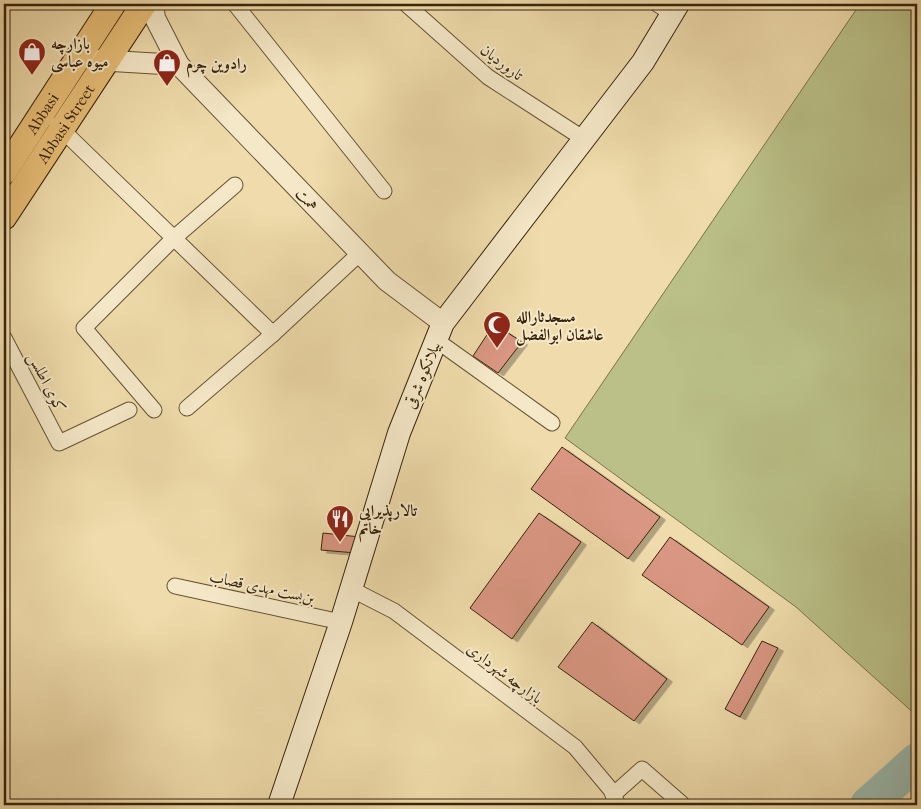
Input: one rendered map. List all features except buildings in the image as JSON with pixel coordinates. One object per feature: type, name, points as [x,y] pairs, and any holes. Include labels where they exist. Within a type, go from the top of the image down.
[{"type":"main road","name":"Abbasi","points":[[4,172],[52,120],[77,60],[114,4]]},
{"type":"main road","name":"Abbasi Street","points":[[4,217],[52,120],[107,60],[144,4]]},
{"type":"main road","name":"بیلانکوه شرقی","points":[[278,805],[341,622],[399,433],[439,332],[643,62],[669,7]]},
{"type":"street","name":"همت","points":[[153,4],[155,18],[179,65],[360,254],[439,332]]},
{"type":"street","points":[[235,4],[384,190]]},
{"type":"street","name":"تاروردیان","points":[[406,4],[488,77],[584,138]]},
{"type":"street","points":[[77,60],[179,65]]},
{"type":"street","points":[[52,120],[273,334]]},
{"type":"street","points":[[154,410],[84,328],[174,238],[234,185]]},
{"type":"street","points":[[187,408],[273,334],[360,254]]},
{"type":"street","points":[[439,332],[552,423]]},
{"type":"street","name":"کوی اطلس","points":[[4,338],[59,443],[129,410]]},
{"type":"street","name":"بن‌بست مهدی قصاب","points":[[175,586],[341,622]]},
{"type":"street","name":"بازارچه شهرداری","points":[[351,589],[394,611],[575,747],[615,800]]},
{"type":"street","points":[[615,800],[642,769],[682,804]]},
{"type":"green space","points":[[860,4],[917,4],[917,716],[796,607],[565,438]]},
{"type":"waterway","points":[[868,805],[917,761]]},
{"type":"place","name":"بازارچه میوه عباسی","points":[[32,76]]},
{"type":"place","name":"رادوین چرم","points":[[167,87]]},
{"type":"place","name":"مسجدثارالله عاشقان ابوالفضل","points":[[497,349]]},
{"type":"place","name":"تالارپذیرایی خاتم","points":[[340,543]]}]
